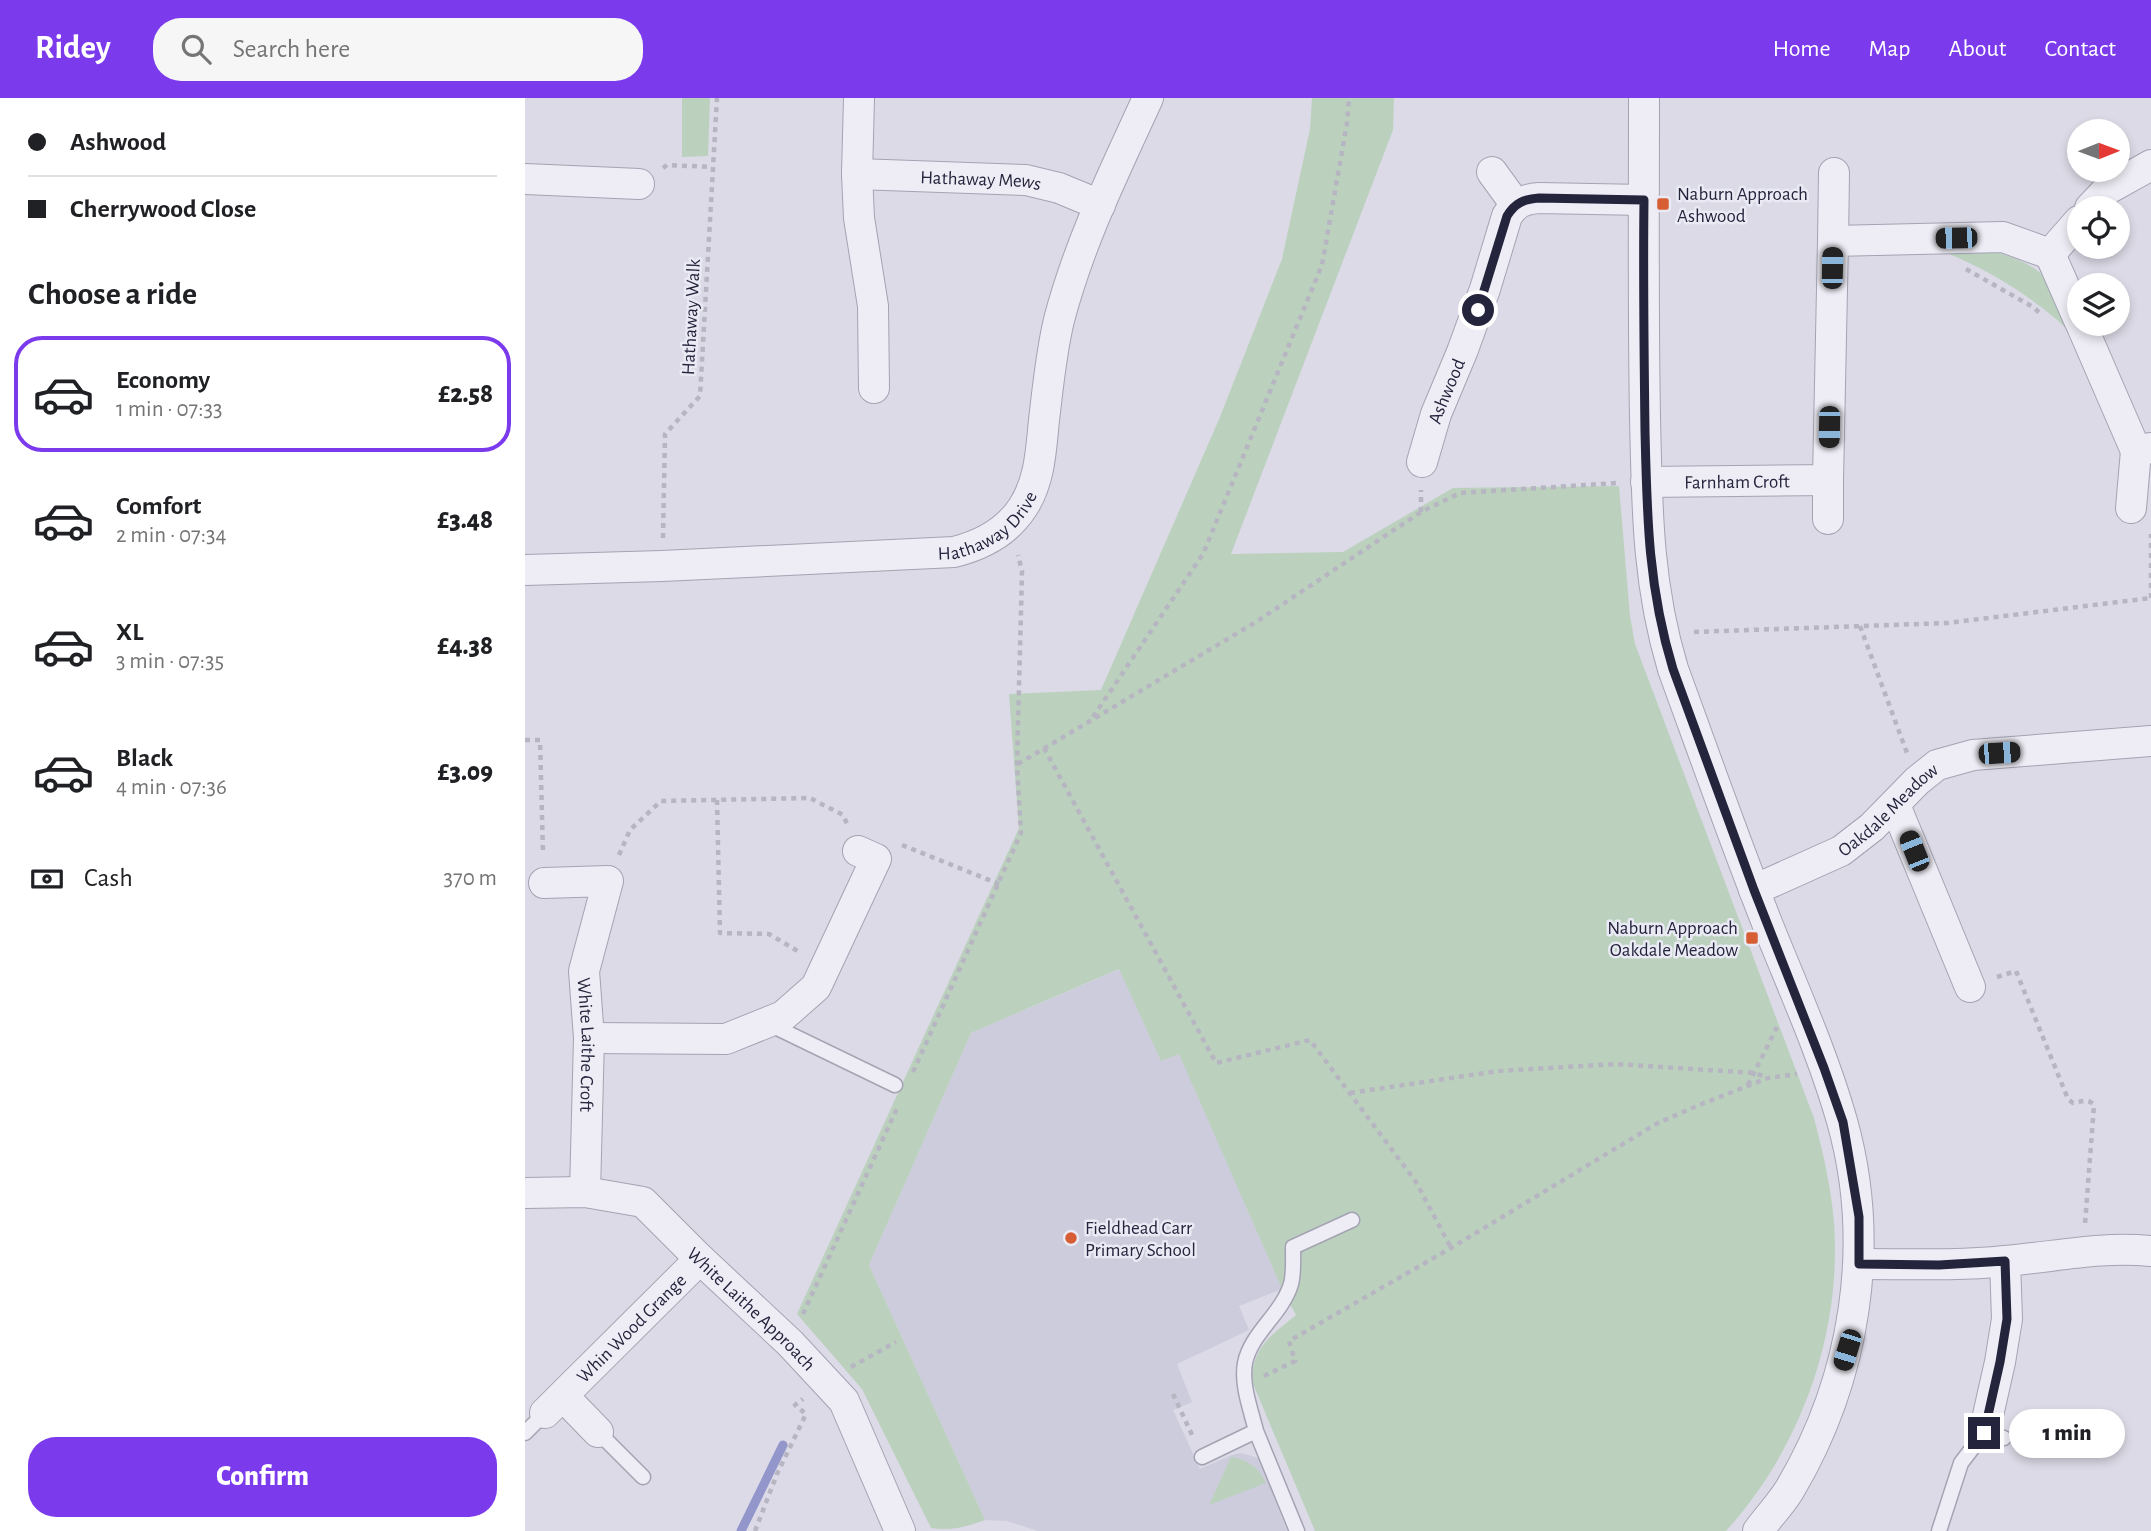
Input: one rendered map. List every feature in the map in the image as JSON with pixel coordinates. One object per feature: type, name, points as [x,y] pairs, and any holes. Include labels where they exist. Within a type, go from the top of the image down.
[{"type":"street","points":[[859,98],[859,218],[873,306],[874,388]]},
{"type":"street","name":"Hathaway Drive","points":[[525,570],[954,552],[974,547],[993,537],[1023,508],[1033,489],[1039,469],[1050,368],[1071,278],[1148,98]]},
{"type":"street","points":[[1644,98],[1643,337],[1646,482],[1650,557],[1662,633],[1754,890],[1843,1122],[1859,1217],[1855,1307],[1847,1350],[1832,1397],[1789,1490],[1758,1531]]},
{"type":"street","points":[[2101,196],[2108,189],[2151,165]]},
{"type":"street","points":[[1492,172],[1516,205],[1529,198],[1644,200]]},
{"type":"street","points":[[1828,519],[1834,173]]},
{"type":"street","name":"Hathaway Mews","points":[[857,174],[1026,180],[1059,188],[1100,205]]},
{"type":"street","points":[[525,179],[639,184]]},
{"type":"street","name":"Ashwood","points":[[1422,461],[1436,414],[1485,289],[1507,216],[1516,205]]},
{"type":"street","points":[[2050,254],[2067,235]]},
{"type":"street","points":[[1833,241],[2003,237],[2050,254],[2067,293]]},
{"type":"street","points":[[2087,336],[2144,449],[2131,508]]},
{"type":"street","name":"Farnham Croft","points":[[1646,482],[1828,480]]},
{"type":"street","name":"Oakdale Meadow","points":[[1754,890],[1841,851],[1872,827],[1917,781],[1937,765],[1973,755],[2151,741]]},
{"type":"street","points":[[1895,805],[1970,987]]},
{"type":"street","points":[[589,1038],[726,1039],[783,1016],[816,988],[867,855]]},
{"type":"street","points":[[544,883],[608,881]]},
{"type":"street","name":"White Laithe Croft","points":[[585,1192],[589,1038],[584,971],[608,881]]},
{"type":"street","name":"White Laithe Approach","points":[[525,1194],[585,1192],[643,1202],[790,1343],[843,1401],[900,1531]]},
{"type":"street","points":[[1859,1264],[1939,1265],[2005,1261],[2083,1251],[2151,1251]]},
{"type":"street","name":"Whin Wood Grange","points":[[598,1432],[544,1414],[700,1259]]},
{"type":"street","points":[[1994,1436],[2000,1362],[2007,1319],[2005,1261]]},
{"type":"lane","points":[[766,1023],[895,1085]]},
{"type":"lane","points":[[1297,1531],[1257,1431],[1245,1386],[1244,1365],[1248,1349],[1279,1309],[1291,1284],[1293,1247],[1352,1220]]},
{"type":"lane","points":[[1202,1457],[1257,1431]]},
{"type":"lane","name":"Whin Wood Grange","points":[[598,1432],[643,1477]]},
{"type":"lane","points":[[1939,1531],[1961,1463],[1994,1436]]},
{"type":"path","name":"Hathaway Walk","points":[[662,566],[665,434],[700,396],[717,98]]},
{"type":"path","points":[[1092,719],[1203,554],[1307,303],[1322,265],[1349,98]]},
{"type":"path","points":[[639,184],[667,165],[712,167]]},
{"type":"path","points":[[1964,268],[2033,307],[2043,316]]},
{"type":"path","points":[[1017,765],[1256,622],[1421,512],[1460,493],[1646,482]]},
{"type":"path","points":[[911,1077],[1021,833],[1017,765],[1022,571],[1009,524]]},
{"type":"path","points":[[1662,633],[1947,623],[2151,598],[2151,534]]},
{"type":"path","points":[[1860,626],[1917,781]]},
{"type":"path","points":[[525,740],[540,740],[544,883]]},
{"type":"path","points":[[1044,748],[1216,1063],[1310,1040],[1416,1182],[1451,1248]]},
{"type":"path","points":[[608,881],[630,830],[661,801],[810,798],[843,815],[867,855],[895,842],[999,884]]},
{"type":"path","points":[[717,800],[720,933],[769,934],[825,967]]},
{"type":"path","points":[[1970,987],[2016,971],[2069,1099],[2094,1105],[2083,1251]]},
{"type":"path","points":[[1748,1086],[1794,991]]},
{"type":"path","points":[[1350,1093],[1498,1071],[1616,1064],[1755,1073],[1768,1078]]},
{"type":"path","points":[[1245,1386],[1295,1361],[1289,1341],[1451,1248],[1656,1124],[1768,1078],[1824,1068]]},
{"type":"path","points":[[790,1343],[900,1101]]},
{"type":"path","points":[[1173,1394],[1202,1457]]},
{"type":"path","points":[[755,1531],[777,1474],[806,1414]]},
{"type":"shaded area","name":"Fieldhead Carr Primary School","points":[[1120,969],[1161,1061],[1179,1053],[1282,1289],[1239,1306],[1249,1330],[1177,1364],[1192,1402],[1173,1410],[1200,1469],[1241,1453],[1259,1458],[1266,1465],[1270,1472],[1273,1495],[1287,1531],[1038,1531],[1007,1521],[985,1520],[869,1265],[971,1033]]},
{"type":"green space","points":[[682,98],[710,98],[708,156],[682,157]]},
{"type":"green space","points":[[1312,98],[1394,98],[1393,130],[1231,554],[1343,552],[1453,488],[1619,486],[1630,616],[1635,644],[1814,1118],[1834,1222],[1835,1264],[1831,1306],[1811,1387],[1776,1463],[1753,1498],[1726,1531],[1315,1531],[1251,1379],[1256,1357],[1266,1341],[1296,1315],[1282,1289],[1179,1054],[1161,1061],[1119,969],[971,1033],[869,1265],[985,1520],[958,1528],[931,1528],[862,1389],[797,1314],[1019,828],[1009,694],[1101,690],[1220,417],[1282,259],[1310,129]]},
{"type":"green space","points":[[1981,249],[2019,260],[2036,270],[2044,276],[2058,297],[2067,316],[2067,329],[2015,288],[1942,251]]},
{"type":"green space","points":[[1231,1457],[1252,1465],[1266,1483],[1209,1505]]},
{"type":"waterway","points":[[741,1531],[783,1445]]},
{"type":"place","name":"Naburn Approach Ashwood","points":[[1663,204]]},
{"type":"place","name":"Naburn Approach Oakdale Meadow","points":[[1752,938]]},
{"type":"place","name":"Fieldhead Carr Primary School","points":[[1071,1238]]},
{"type":"route","points":[[1478,310],[1507,216],[1520,202],[1529,198],[1644,200],[1646,482],[1650,557],[1662,633],[1754,890],[1843,1122],[1859,1217],[1859,1264],[1939,1265],[2005,1261],[2007,1319],[1984,1433]]}]
